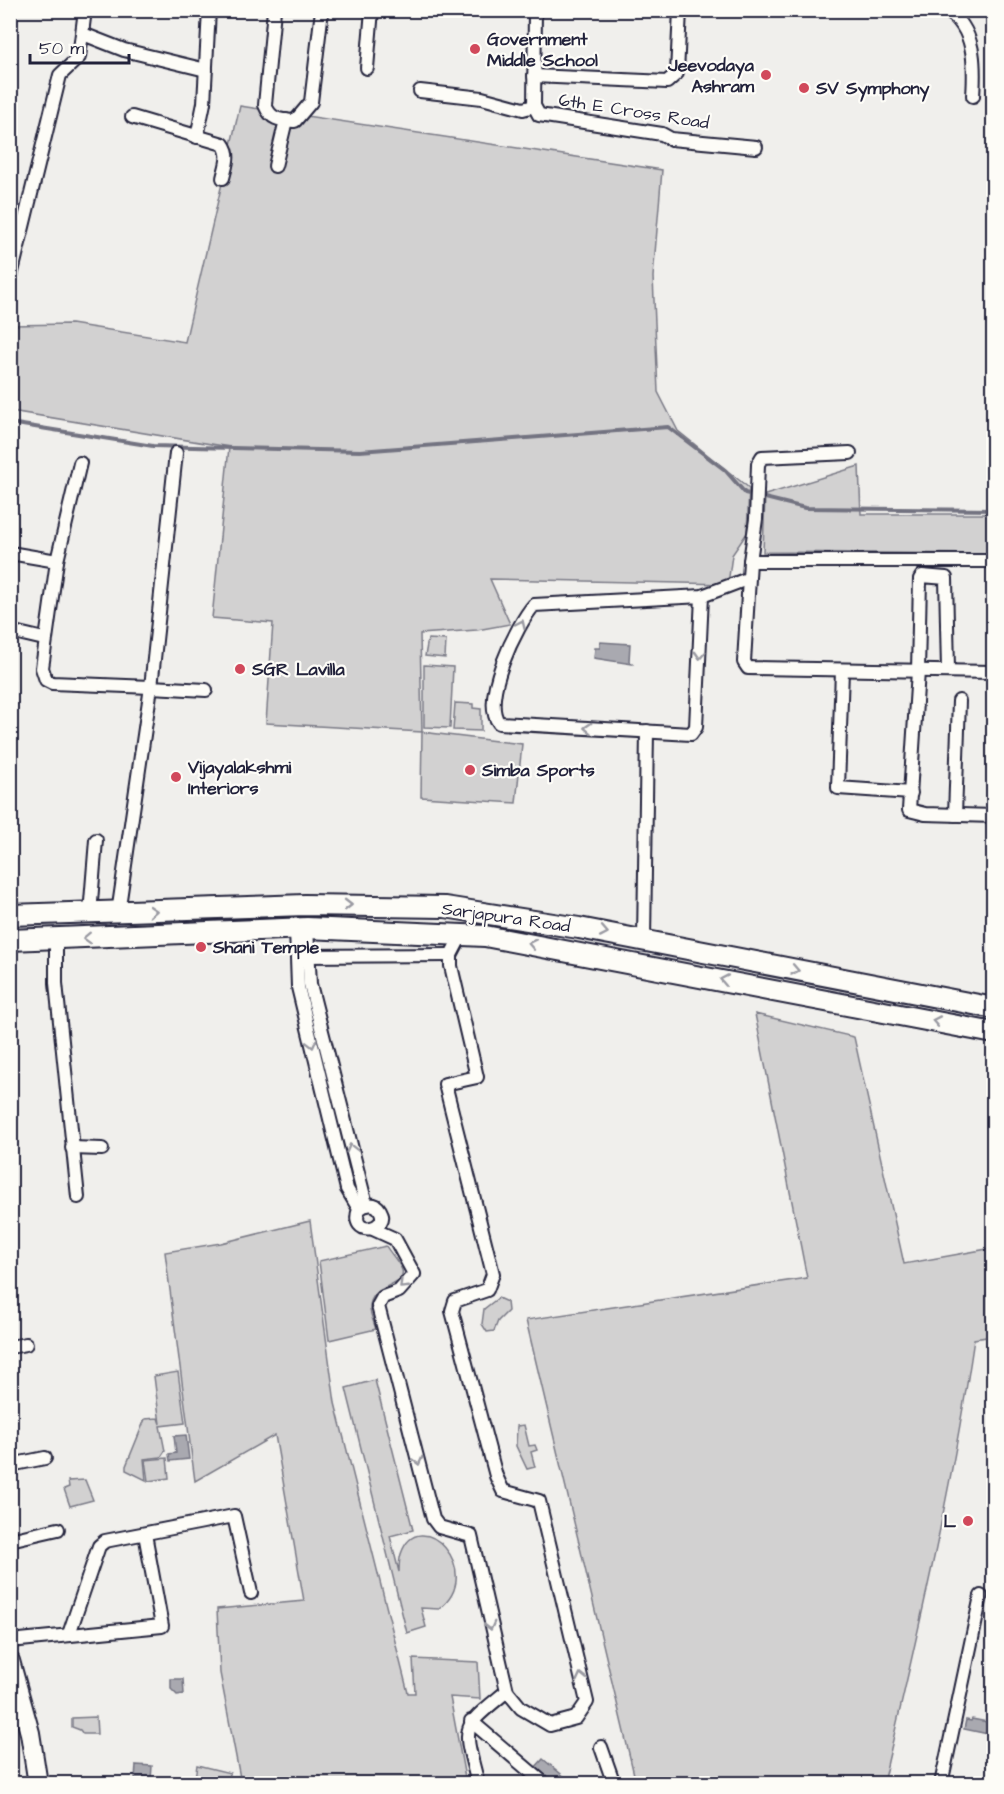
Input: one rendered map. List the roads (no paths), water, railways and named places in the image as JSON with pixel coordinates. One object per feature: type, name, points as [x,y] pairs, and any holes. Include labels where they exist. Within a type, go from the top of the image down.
[{"type":"main road","name":"Sarjapura Road","points":[[10,915],[305,905],[434,907],[506,915],[993,1008]]},
{"type":"main road","name":"Sarjapura Road","points":[[10,940],[301,929],[462,934],[516,941],[993,1033]]},
{"type":"main road","points":[[10,1661],[30,1733],[38,1784]]},
{"type":"street","points":[[10,280],[60,75],[79,57],[85,10]]},
{"type":"street","points":[[197,136],[204,103],[209,10]]},
{"type":"street","points":[[274,10],[265,105],[269,115],[295,121],[311,102],[322,10]]},
{"type":"street","points":[[367,68],[372,10]]},
{"type":"street","name":"6th E Cross Road","points":[[536,10],[534,106],[539,115],[662,134],[671,139],[756,147]]},
{"type":"street","points":[[534,76],[667,82],[677,73],[680,10]]},
{"type":"street","points":[[946,10],[960,23],[975,60],[973,96]]},
{"type":"street","points":[[83,34],[124,50],[206,70]]},
{"type":"street","points":[[420,91],[482,98],[523,109],[534,106]]},
{"type":"street","points":[[132,117],[197,136],[225,147],[228,159],[223,178]]},
{"type":"street","points":[[275,166],[286,120]]},
{"type":"street","points":[[118,913],[151,687],[176,453]]},
{"type":"street","points":[[850,453],[765,455],[759,460],[756,519],[747,579],[745,667],[993,672]]},
{"type":"street","points":[[80,463],[57,561],[44,639],[42,669],[46,680],[58,683],[206,690]]},
{"type":"street","points":[[10,554],[57,561]]},
{"type":"street","points":[[750,561],[993,561]]},
{"type":"street","points":[[948,670],[946,577],[922,576],[920,579],[911,811],[993,816]]},
{"type":"street","points":[[702,596],[696,727],[686,735],[499,723],[494,717],[495,687],[523,617],[534,605],[702,596],[747,579]]},
{"type":"street","points":[[10,631],[44,639]]},
{"type":"street","points":[[842,670],[838,788],[911,793]]},
{"type":"street","points":[[956,815],[958,701]]},
{"type":"street","points":[[644,940],[647,731]]},
{"type":"street","points":[[90,914],[96,840]]},
{"type":"street","points":[[301,929],[302,956],[363,1207]]},
{"type":"street","points":[[373,1229],[382,1217],[380,1209],[374,1205],[363,1207],[357,1216],[359,1224],[365,1229],[373,1229],[395,1239],[414,1274],[399,1291],[382,1297],[378,1306],[433,1519],[439,1527],[471,1536],[507,1691],[521,1708],[550,1725],[576,1718],[587,1702],[539,1501],[503,1491],[490,1455],[452,1311],[455,1301],[487,1290],[493,1274],[445,1084],[477,1077],[451,966],[451,955],[462,934]]},
{"type":"street","points":[[56,939],[56,983],[78,1197]]},
{"type":"street","points":[[302,956],[451,955]]},
{"type":"street","points":[[72,1148],[102,1149]]},
{"type":"street","points":[[10,1347],[26,1344]]},
{"type":"street","points":[[10,1466],[45,1458]]},
{"type":"street","points":[[69,1634],[101,1543],[234,1515],[251,1593]]},
{"type":"street","points":[[10,1540],[58,1529]]},
{"type":"street","points":[[10,1641],[162,1626],[145,1534]]},
{"type":"street","points":[[941,1784],[981,1596]]},
{"type":"street","points":[[478,1784],[466,1737],[471,1721],[507,1691]]},
{"type":"street","points":[[471,1721],[545,1784]]},
{"type":"street","points":[[601,1747],[614,1784]]},
{"type":"waterway","points":[[10,423],[153,446],[360,451],[668,427],[725,470],[745,493],[805,508],[994,510]]},
{"type":"place","name":"Government Middle School","points":[[475,49]]},
{"type":"place","name":"Jeevodaya Ashram","points":[[766,75]]},
{"type":"place","name":"SV Symphony","points":[[804,88]]},
{"type":"place","name":"SGR Lavilla","points":[[240,669]]},
{"type":"place","name":"Simba Sports","points":[[470,770]]},
{"type":"place","name":"Vijayalakshmi Interiors","points":[[176,777]]},
{"type":"place","name":"Shani Temple","points":[[201,947]]},
{"type":"place","name":"L","points":[[968,1521]]}]
